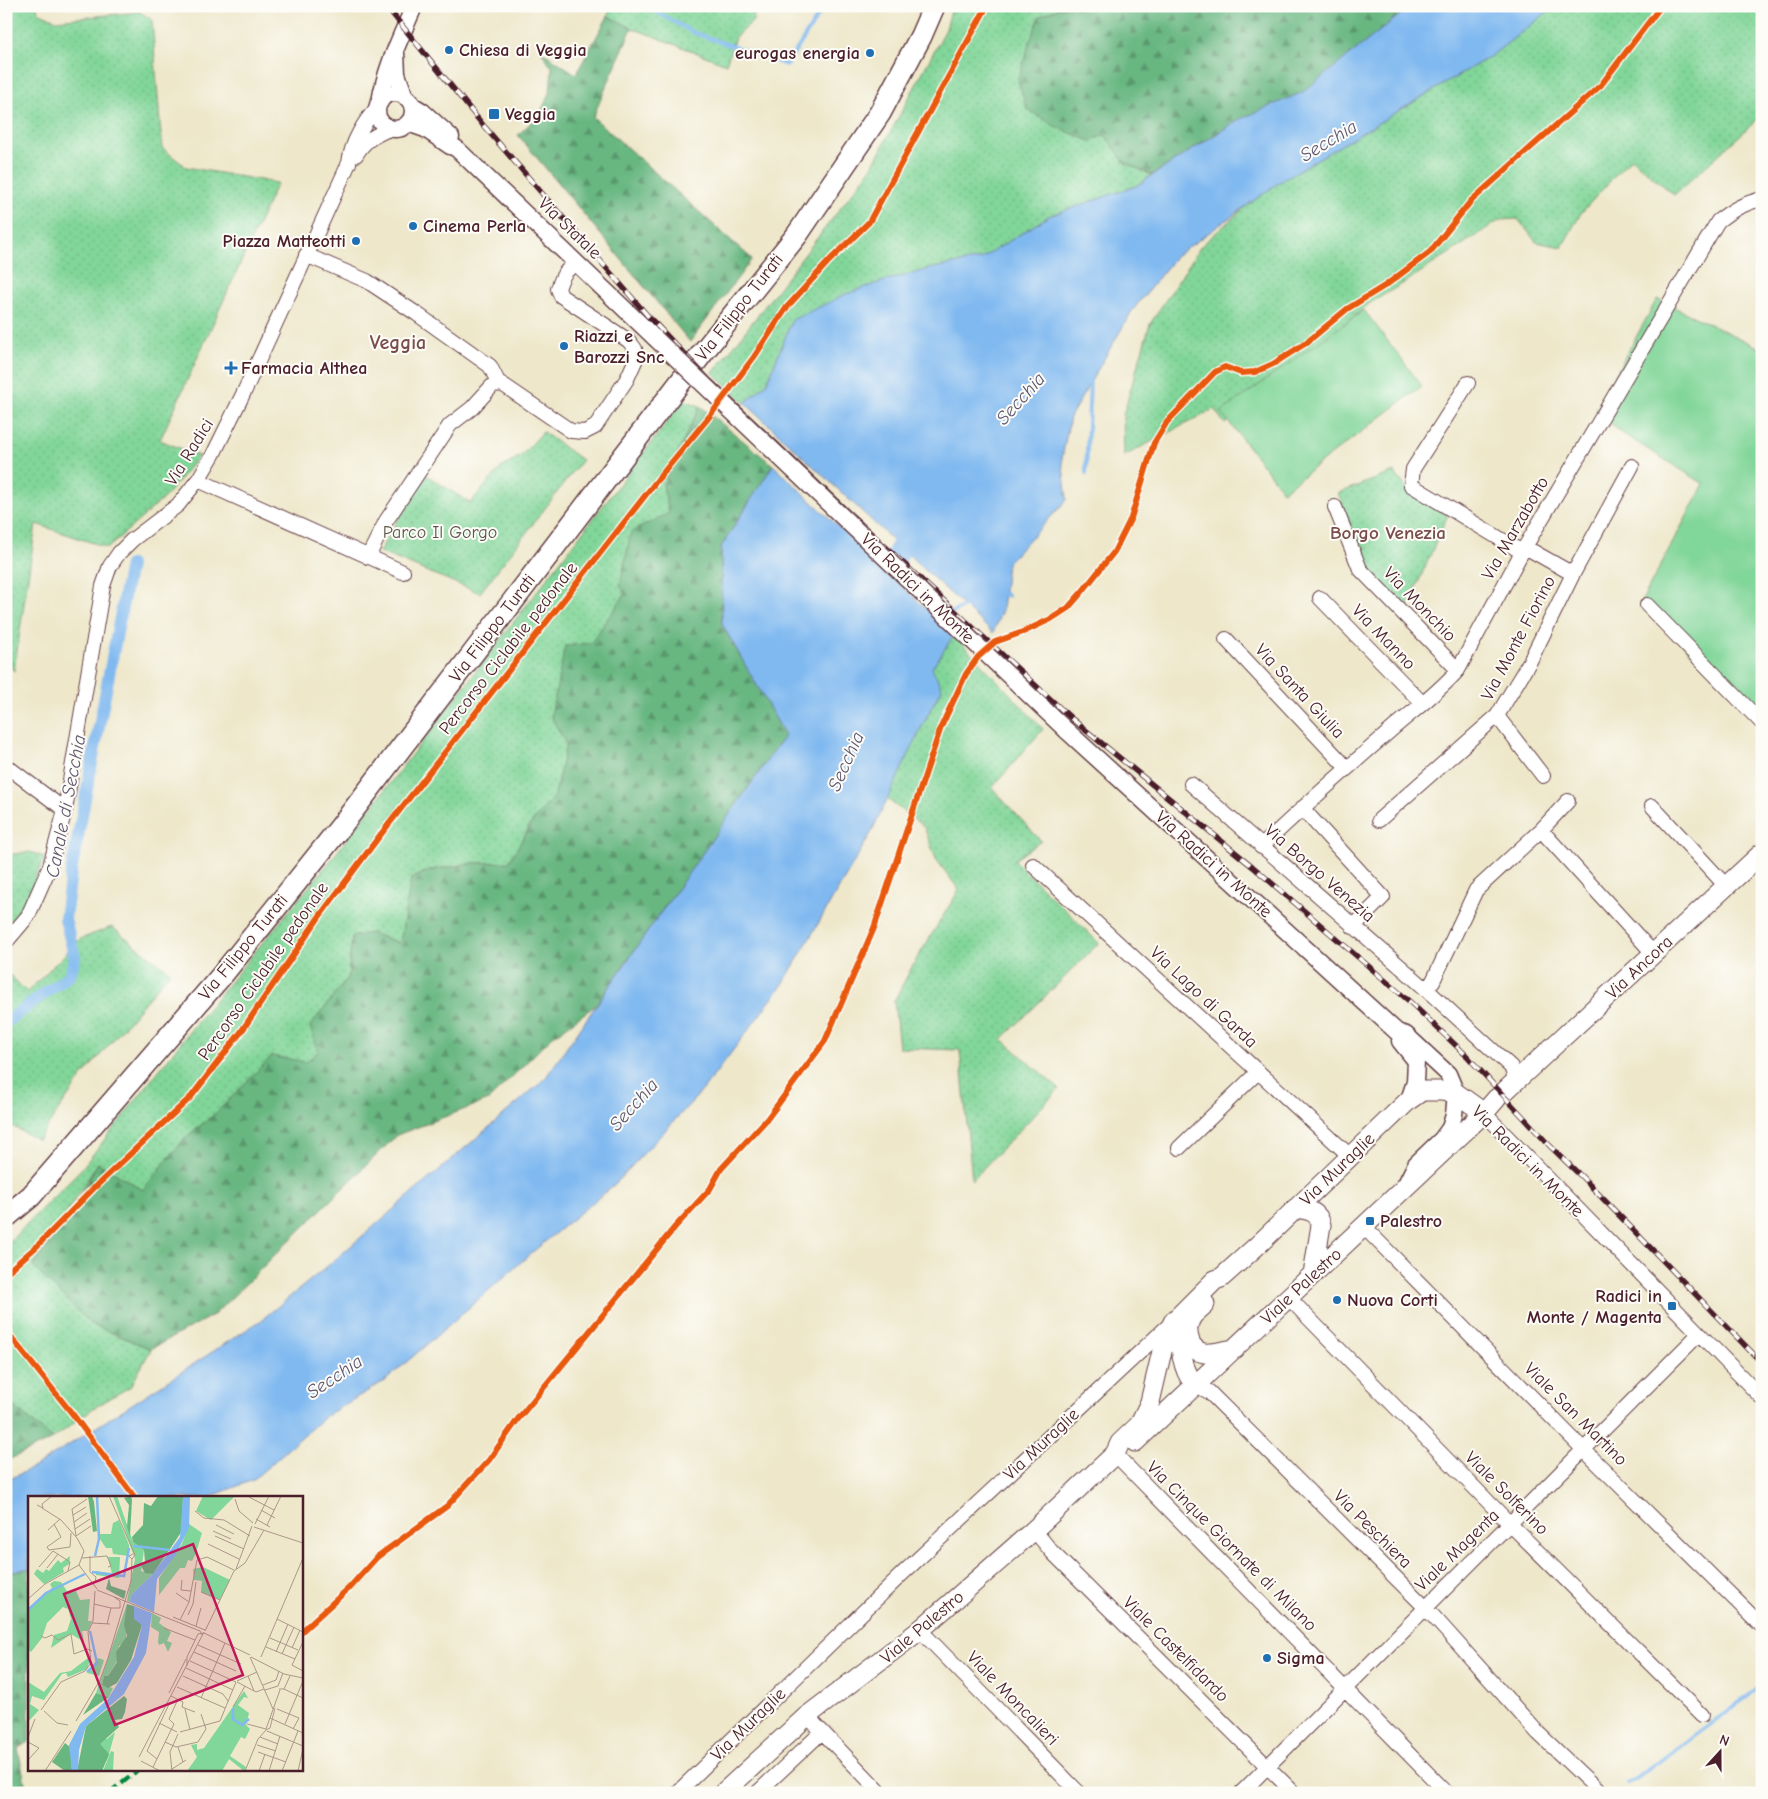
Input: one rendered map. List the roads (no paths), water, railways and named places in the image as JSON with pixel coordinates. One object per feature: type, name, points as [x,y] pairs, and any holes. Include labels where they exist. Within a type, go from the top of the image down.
[{"type":"main road","name":"Via Filippo Turati","points":[[6,1217],[31,1196],[222,974],[342,825],[704,352],[797,235],[880,113],[922,36],[934,6]]},
{"type":"main road","name":"Via Ancora","points":[[1484,1113],[1506,1090],[1762,853]]},
{"type":"main road","name":"Via Muraglie","points":[[1173,1322],[1214,1280],[1221,1278],[1259,1244],[1409,1100],[1422,1091],[1456,1092]]},
{"type":"main road","name":"Via Radici in Monte","points":[[1456,1092],[1484,1113]]},
{"type":"main road","name":"Viale Palestro","points":[[722,1793],[807,1716],[920,1630],[1034,1530],[1115,1454],[1127,1449],[1484,1113]]},
{"type":"main road","points":[[1296,1208],[1315,1213],[1321,1225],[1313,1274]]},
{"type":"main road","points":[[1235,1349],[1204,1353],[1194,1348],[1189,1340],[1188,1326],[1193,1316],[1256,1255],[1259,1244]]},
{"type":"main road","points":[[1196,1385],[1191,1381],[1183,1361],[1180,1329],[1187,1314],[1221,1282],[1221,1278]]},
{"type":"main road","name":"Viale Palestro","points":[[1115,1454],[1120,1443],[1139,1425],[1150,1402],[1162,1351],[1173,1322]]},
{"type":"street","points":[[391,128],[382,122],[377,113],[382,84],[413,8]]},
{"type":"street","points":[[349,163],[371,137],[391,128],[400,128],[408,123],[412,114],[409,101],[397,74],[396,47]]},
{"type":"street","points":[[349,163],[350,153],[368,116],[383,98],[394,93],[409,101]]},
{"type":"street","name":"Via Statale","points":[[409,101],[455,141],[456,148]]},
{"type":"street","name":"Via Statale","points":[[408,123],[425,129],[456,148],[655,338]]},
{"type":"street","name":"Via Radici","points":[[6,942],[28,916],[50,866],[64,810],[103,586],[110,566],[119,553],[132,540],[178,505],[198,480],[220,442],[245,390],[349,163]]},
{"type":"street","name":"Via Marzabotto","points":[[1261,847],[1302,808],[1446,684],[1458,670],[1523,549],[1718,222],[1732,210],[1744,204],[1762,199]]},
{"type":"street","points":[[306,255],[367,281],[417,314],[490,366],[499,384]]},
{"type":"street","points":[[368,556],[386,521],[450,424],[472,408],[493,385],[499,384],[509,389],[571,431],[585,432],[594,427],[627,379],[636,359],[635,349],[629,341],[561,296],[558,289],[562,275],[568,268],[577,263]]},
{"type":"street","name":"Via Radici in Monte","points":[[655,338],[1066,730],[1397,1032],[1406,1036],[1448,1074],[1456,1092]]},
{"type":"street","points":[[1468,382],[1413,468],[1411,485],[1523,549],[1573,574]]},
{"type":"street","name":"Via Monte Fiorino","points":[[1379,820],[1497,716],[1530,661],[1573,574],[1632,466]]},
{"type":"street","points":[[198,480],[403,572]]},
{"type":"street","name":"Via Monchio","points":[[1335,507],[1360,569],[1458,670]]},
{"type":"street","name":"Via Manno","points":[[1320,598],[1422,703]]},
{"type":"street","points":[[1647,605],[1762,723]]},
{"type":"street","name":"Via Santa Giulia","points":[[1226,639],[1348,768]]},
{"type":"street","points":[[1497,716],[1543,776]]},
{"type":"street","points":[[6,769],[9,768],[64,810]]},
{"type":"street","name":"Via Borgo Venezia","points":[[1191,784],[1426,989],[1425,996],[1506,1090]]},
{"type":"street","points":[[1426,989],[1433,981],[1476,890],[1541,830],[1568,801]]},
{"type":"street","points":[[1652,806],[1726,886]]},
{"type":"street","points":[[1302,808],[1382,897],[1353,927]]},
{"type":"street","points":[[1541,830],[1653,953]]},
{"type":"street","name":"Via Lago di Garda","points":[[1033,865],[1350,1156]]},
{"type":"street","points":[[1397,1032],[1399,1040],[1416,1061],[1415,1082],[1409,1100]]},
{"type":"street","points":[[1179,1148],[1258,1072]]},
{"type":"street","points":[[1404,1188],[1416,1164],[1442,1139],[1450,1128],[1454,1115],[1456,1092]]},
{"type":"street","name":"Via Radici in Monte","points":[[1484,1113],[1762,1398]]},
{"type":"street","name":"Viale San Martino","points":[[1364,1226],[1584,1450],[1762,1626]]},
{"type":"street","name":"Viale Solferino","points":[[1288,1297],[1510,1524],[1702,1715]]},
{"type":"street","name":"Via Muraglie","points":[[677,1793],[902,1574],[1173,1322]]},
{"type":"street","name":"Viale Magenta","points":[[1241,1793],[1699,1334]]},
{"type":"street","name":"Via Peschiera","points":[[1196,1385],[1208,1392],[1425,1607],[1538,1733],[1601,1793]]},
{"type":"street","name":"Via Cinque Giornate di Milano","points":[[1115,1454],[1447,1793]]},
{"type":"street","name":"Viale Castelfidardo","points":[[1034,1530],[1052,1552],[1294,1793]]},
{"type":"street","name":"Viale Moncalieri","points":[[920,1630],[1079,1793]]},
{"type":"street","points":[[807,1716],[878,1792]]},
{"type":"street","points":[[757,1793],[822,1732]]},
{"type":"water","points":[[1411,6],[1555,6],[1491,56],[1284,179],[1176,256],[1132,311],[1070,417],[1062,458],[1067,500],[1007,563],[1002,610],[993,633],[745,403],[767,383],[792,320],[846,294],[881,282],[933,268],[981,259],[1049,216],[1136,186],[1238,120],[1303,92]]},
{"type":"water","points":[[773,465],[954,635],[932,668],[942,689],[871,833],[783,984],[703,1090],[615,1184],[535,1250],[386,1380],[324,1417],[253,1480],[212,1496],[28,1496],[28,1568],[6,1574],[6,1481],[38,1465],[260,1321],[324,1269],[544,1080],[785,735],[722,624],[721,547]]},
{"type":"waterway","points":[[647,6],[692,32],[787,65],[824,6]]},
{"type":"waterway","points":[[1086,473],[1090,381]]},
{"type":"waterway","name":"Secchia","points":[[888,602],[885,583],[912,521]]},
{"type":"waterway","name":"Canale di Secchia","points":[[6,1022],[70,975],[75,958],[65,919],[71,872],[130,565]]},
{"type":"waterway","points":[[1001,592],[1008,596]]},
{"type":"waterway","points":[[952,613],[967,604]]},
{"type":"waterway","points":[[1628,1784],[1762,1686]]},
{"type":"railway","points":[[386,6],[483,125],[647,315],[708,379],[849,513],[1072,719],[1252,866],[1409,1001],[1467,1056],[1549,1145],[1762,1363]]},
{"type":"place","name":"Chiesa di Veggia","points":[[449,50]]},
{"type":"place","name":"eurogas energia","points":[[870,53]]},
{"type":"place","name":"Veggia","points":[[494,114]]},
{"type":"place","name":"Cinema Perla","points":[[413,226]]},
{"type":"place","name":"Piazza Matteotti","points":[[356,241]]},
{"type":"place","name":"Riazzi e Barozzi Snc","points":[[564,346]]},
{"type":"place","name":"Farmacia Althea","points":[[231,368]]},
{"type":"place","name":"Palestro","points":[[1370,1221]]},
{"type":"place","name":"Nuova Corti","points":[[1337,1300]]},
{"type":"place","name":"Radici in Monte / Magenta","points":[[1672,1306]]},
{"type":"place","name":"Sigma","points":[[1267,1658]]},
{"type":"district","name":"Veggia","points":[[398,342]]},
{"type":"district","name":"Borgo Venezia","points":[[1388,532]]},
{"type":"park label","name":"Parco Il Gorgo","points":[[440,532]]}]
